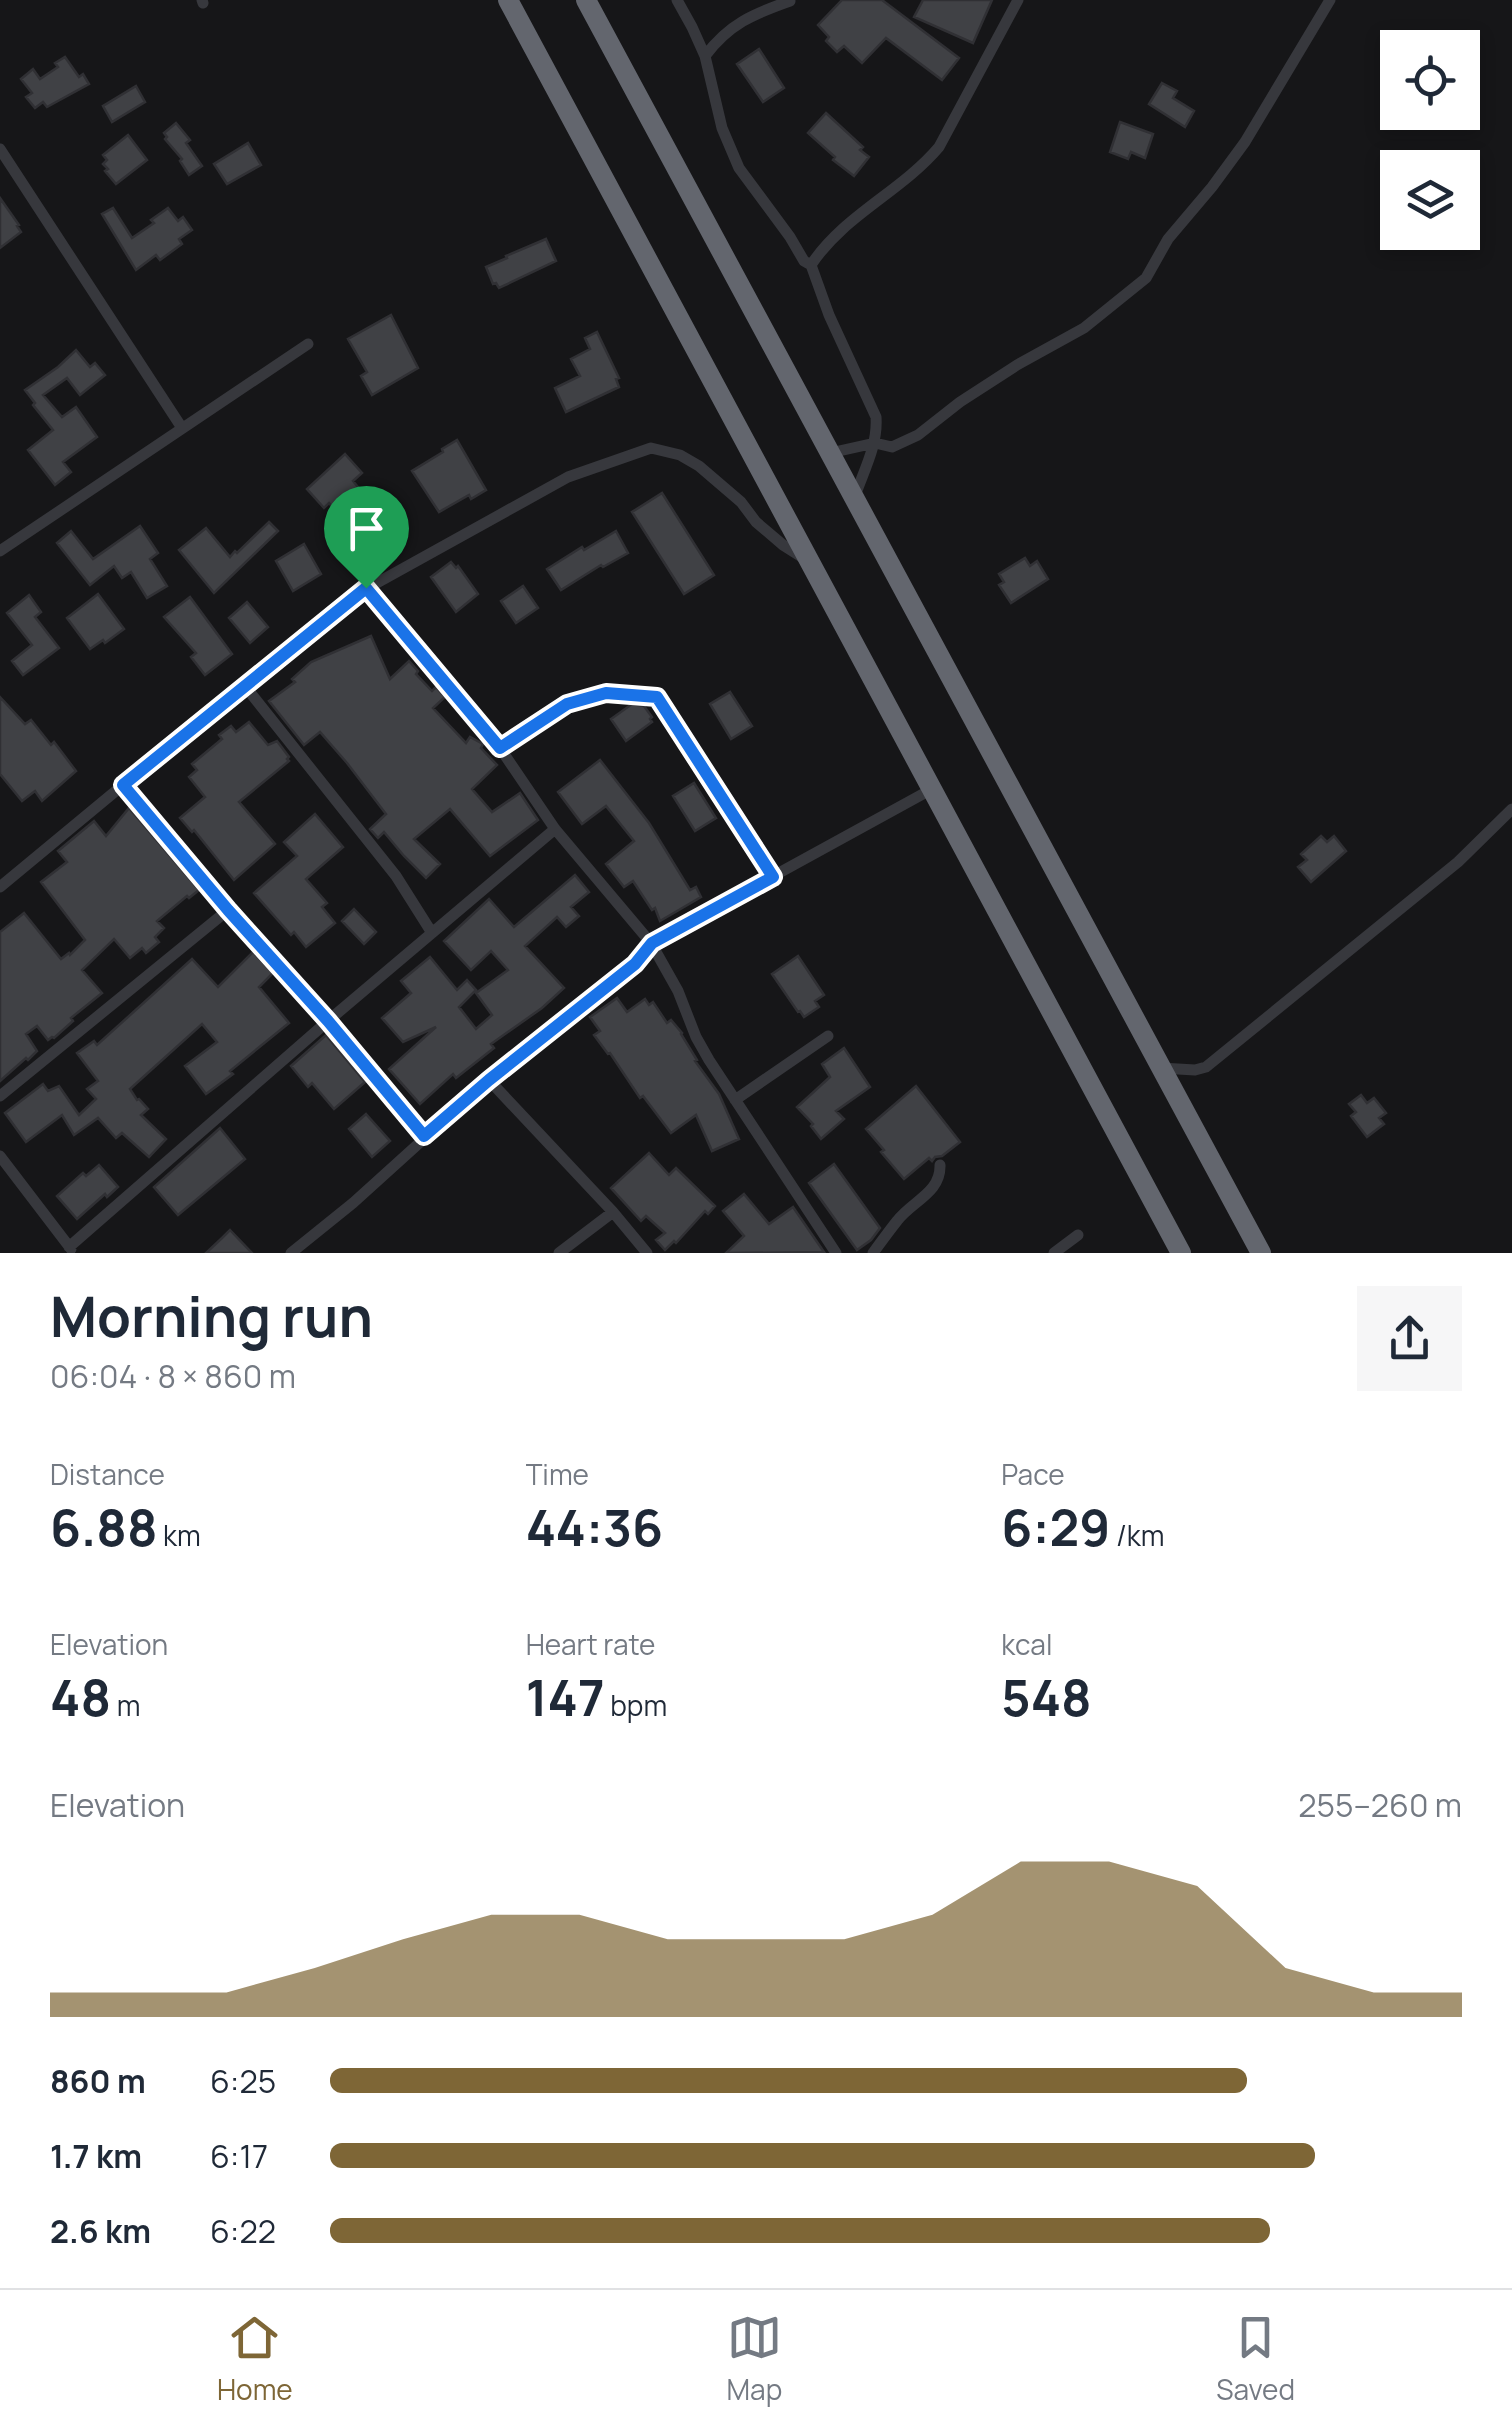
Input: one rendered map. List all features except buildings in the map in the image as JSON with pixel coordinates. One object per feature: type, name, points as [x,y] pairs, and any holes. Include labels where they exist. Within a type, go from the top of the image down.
[{"type":"highway","points":[[508,0],[1180,1253]]},
{"type":"highway","points":[[586,0],[1261,1253]]},
{"type":"street","points":[[677,0],[704,56],[722,128],[739,168],[804,261],[811,265],[876,418],[874,442],[854,498]]},
{"type":"street","points":[[811,265],[846,224],[906,180],[939,147],[1018,0]]},
{"type":"street","points":[[830,453],[874,442],[892,447],[918,436],[960,402],[1084,328],[1146,278],[1168,239],[1245,142],[1330,0]]},
{"type":"street","points":[[704,56],[715,42],[750,16],[790,1]]},
{"type":"street","points":[[0,149],[182,428]]},
{"type":"street","points":[[0,550],[308,344]]},
{"type":"street","points":[[0,888],[366,588],[568,478],[651,448],[680,456],[699,466],[741,502],[782,545],[810,562]]},
{"type":"street","points":[[366,588],[500,748],[555,829],[652,943],[678,991],[696,1037],[836,1253]]},
{"type":"street","points":[[245,686],[396,876],[432,933]]},
{"type":"street","points":[[500,748],[567,704],[606,693],[657,697],[773,877]]},
{"type":"street","points":[[123,785],[424,1136]]},
{"type":"street","points":[[291,1253],[354,1203],[489,1080],[635,964],[652,943],[932,789]]},
{"type":"street","points":[[1161,1068],[1206,1067],[1458,862],[1512,809]]},
{"type":"street","points":[[0,1156],[71,1250],[328,1021],[555,829]]},
{"type":"street","points":[[0,1096],[228,910]]},
{"type":"street","points":[[734,1100],[828,1036]]},
{"type":"street","points":[[489,1080],[647,1253]]},
{"type":"street","points":[[873,1253],[897,1221],[935,1187],[941,1176],[940,1165]]},
{"type":"street","points":[[558,1253],[613,1212]]},
{"type":"street","points":[[1054,1253],[1078,1234]]},
{"type":"route","points":[[366,588],[500,748],[567,704],[606,693],[657,697],[773,877],[652,943],[635,964],[424,1136],[123,785],[366,588]]}]
